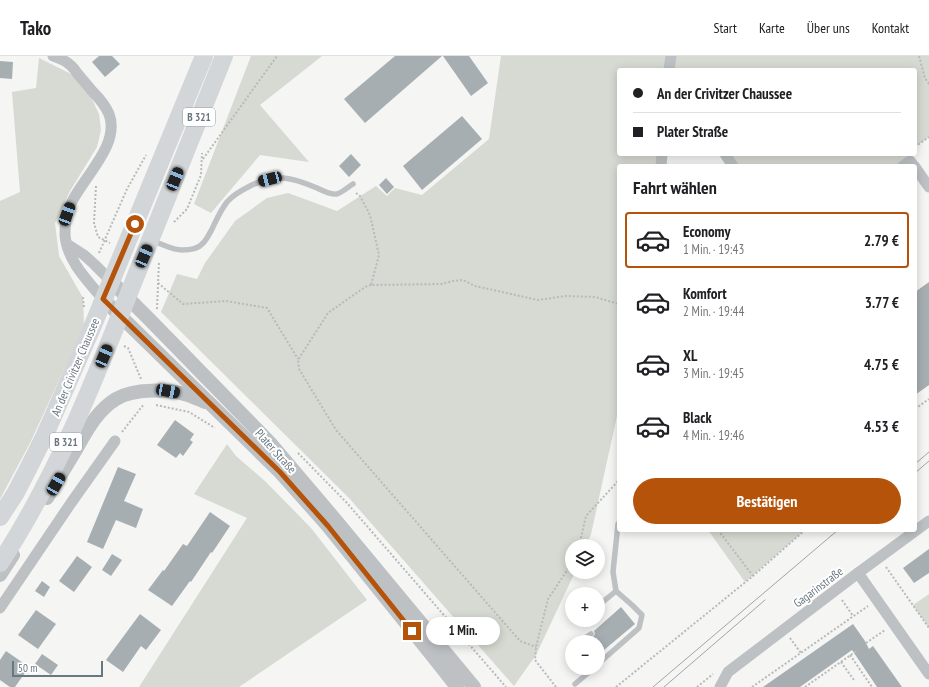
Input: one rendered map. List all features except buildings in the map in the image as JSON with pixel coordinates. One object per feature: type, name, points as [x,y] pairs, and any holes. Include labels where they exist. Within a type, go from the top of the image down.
[{"type":"main road","name":"An der Crivitzer Chaussee","points":[[0,517],[15,494],[44,437],[135,224],[204,56]]},
{"type":"main road","name":"An der Crivitzer Chaussee","points":[[0,563],[33,508],[55,466],[84,403],[224,56]]},
{"type":"street","points":[[53,56],[72,60],[109,114],[111,125],[110,133],[104,151],[75,196],[68,210],[65,236],[70,253],[79,270],[103,299]]},
{"type":"street","points":[[670,68],[671,56]]},
{"type":"street","points":[[917,171],[929,187]]},
{"type":"street","points":[[67,244],[89,260],[111,281]]},
{"type":"street","name":"Plater Straße","points":[[111,281],[271,444],[474,687]]},
{"type":"street","name":"Plater Straße","points":[[103,299],[280,472],[328,526],[456,687]]},
{"type":"street","name":"B 321","points":[[0,575],[24,538],[92,422],[115,399],[126,394],[145,397],[168,391],[187,395],[210,404]]},
{"type":"street","points":[[0,608],[71,503],[116,441]]},
{"type":"street","points":[[917,530],[929,521]]},
{"type":"street","points":[[858,573],[914,532]]},
{"type":"street","name":"Gagarinstraße","points":[[719,687],[728,672],[858,573],[929,674]]},
{"type":"lane","points":[[151,240],[175,249],[183,250],[198,247],[206,240],[228,201],[244,189],[261,181],[279,178],[293,179],[335,194],[351,185]]},
{"type":"lane","points":[[605,658],[639,628],[642,615],[616,591],[613,572],[617,532]]},
{"type":"lane","points":[[605,600],[616,591]]},
{"type":"lane","points":[[575,684],[586,675]]},
{"type":"path","points":[[202,160],[277,56]]},
{"type":"path","points":[[920,56],[925,78],[929,84]]},
{"type":"path","points":[[917,146],[929,137]]},
{"type":"path","points":[[96,164],[94,223],[98,237],[104,241]]},
{"type":"path","points":[[351,185],[360,196],[370,215],[379,255],[371,285]]},
{"type":"path","points":[[298,360],[328,313],[365,287],[371,285],[441,284],[453,280],[463,280],[475,286],[538,300],[566,296],[595,297],[617,303]]},
{"type":"path","points":[[158,284],[183,304],[226,300],[267,308],[298,360],[299,369],[336,430],[520,641],[536,647]]},
{"type":"path","points":[[110,340],[128,348],[142,382],[145,397],[116,441]]},
{"type":"path","points":[[145,397],[189,412],[216,428]]},
{"type":"path","points":[[917,408],[929,399]]},
{"type":"path","points":[[297,452],[347,503],[506,687]]},
{"type":"path","points":[[581,539],[586,516],[617,482]]},
{"type":"path","points":[[720,532],[753,576]]},
{"type":"path","points":[[616,687],[753,576],[803,532]]},
{"type":"path","points":[[879,557],[929,628]]},
{"type":"path","points":[[556,687],[535,660],[536,647],[548,599],[565,574]]},
{"type":"path","points":[[752,687],[877,600]]},
{"type":"path","points":[[866,644],[894,624]]},
{"type":"path","points":[[784,630],[801,653]]},
{"type":"path","points":[[805,687],[858,650]]},
{"type":"path","points":[[850,655],[872,687]]},
{"type":"path","points":[[840,662],[854,680]]},
{"type":"shaded area","points":[[251,56],[322,56],[260,105],[309,162],[260,155],[211,213],[194,204]]},
{"type":"shaded area","points":[[501,56],[929,56],[929,137],[917,146],[917,68],[617,68],[617,156],[662,156],[661,164],[617,164],[617,416],[591,534],[589,539],[565,539],[565,579],[572,579],[568,587],[565,587],[565,593],[536,655],[514,686],[349,498],[161,312],[177,274],[197,279],[205,263],[235,221],[267,198],[288,193],[337,211],[376,186],[387,196],[395,188],[422,195],[489,139]]},
{"type":"shaded area","points":[[39,58],[73,75],[91,97],[99,114],[101,130],[97,147],[70,191],[55,223],[59,256],[83,298],[84,326],[30,443],[0,499],[0,201],[20,192],[12,92],[36,88]]},
{"type":"shaded area","points":[[726,156],[911,156],[910,161],[906,164],[732,164]]},
{"type":"shaded area","points":[[227,444],[236,456],[266,482],[311,528],[367,600],[239,687],[139,687],[247,518],[194,494]]},
{"type":"shaded area","points":[[709,532],[803,532],[745,582]]},
{"type":"shaded area","points":[[929,594],[929,628],[913,605]]},
{"type":"tram line","points":[[917,462],[929,452]]},
{"type":"tram line","points":[[917,471],[929,461]]},
{"type":"tram line","points":[[653,687],[836,532]]},
{"type":"tram line","points":[[664,687],[765,600]]},
{"type":"route","points":[[135,224],[103,299],[280,472],[328,526],[412,631]]}]
